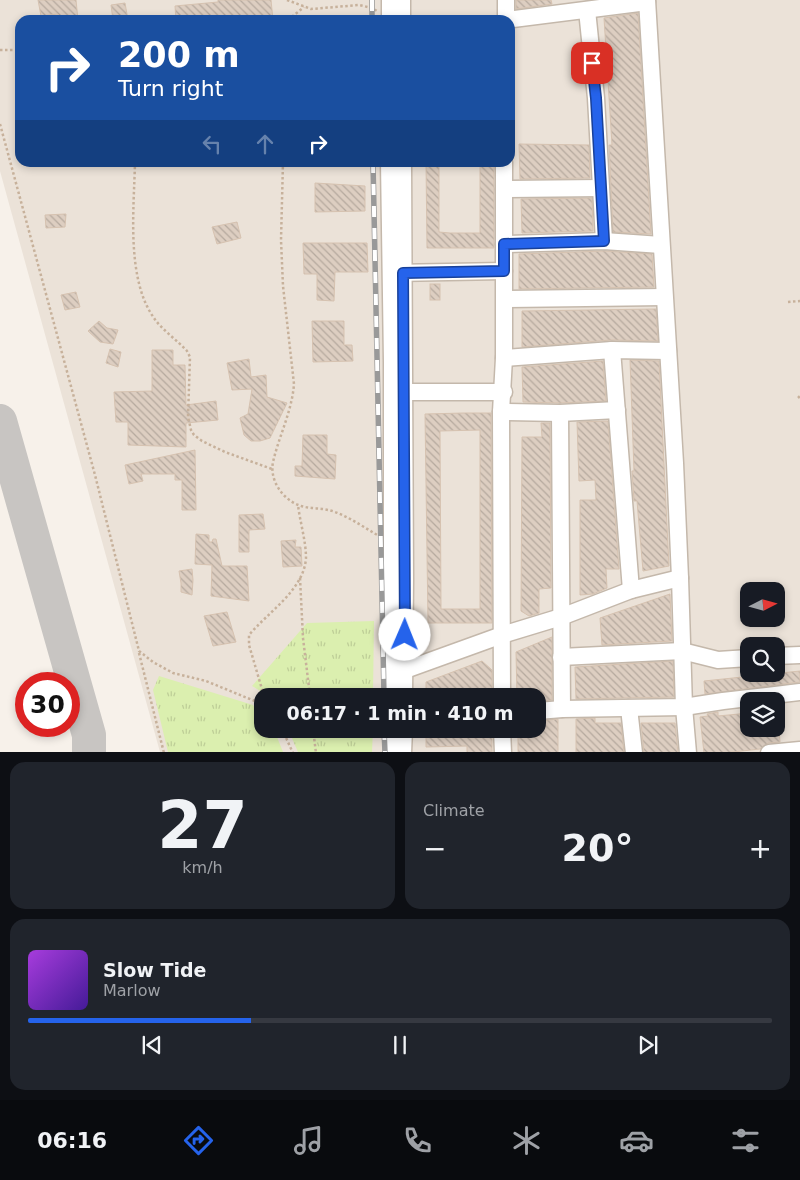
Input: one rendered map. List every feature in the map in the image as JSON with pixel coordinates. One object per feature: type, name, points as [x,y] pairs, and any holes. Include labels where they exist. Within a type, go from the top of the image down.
[{"type":"street","points":[[386,15],[390,0]]},
{"type":"street","points":[[402,0],[402,15]]},
{"type":"street","points":[[506,0],[506,15]]},
{"type":"street","points":[[515,19],[647,1],[668,351],[680,578],[684,707],[688,752]]},
{"type":"street","points":[[587,10],[596,98],[604,241]]},
{"type":"street","points":[[389,167],[397,273]]},
{"type":"street","points":[[394,688],[398,673],[397,273],[403,167]]},
{"type":"street","points":[[502,688],[501,412],[504,392],[504,167]]},
{"type":"street","points":[[504,189],[601,188]]},
{"type":"street","points":[[504,244],[604,241],[661,245]]},
{"type":"street","points":[[397,273],[504,271]]},
{"type":"street","points":[[505,299],[664,297]]},
{"type":"street","points":[[504,358],[612,350],[668,351]]},
{"type":"street","points":[[612,350],[631,590]]},
{"type":"street","points":[[398,392],[504,392]]},
{"type":"street","points":[[398,392],[392,542],[398,673],[402,688]]},
{"type":"street","points":[[501,412],[560,413],[617,410]]},
{"type":"street","points":[[560,413],[562,709]]},
{"type":"street","points":[[398,673],[631,590],[680,578]]},
{"type":"street","points":[[561,657],[682,652],[718,660],[740,659]]},
{"type":"street","points":[[785,656],[800,655]]},
{"type":"street","points":[[546,710],[684,707],[800,692]]},
{"type":"street","points":[[629,708],[634,752]]},
{"type":"street","points":[[392,738],[392,752]]},
{"type":"street","points":[[403,752],[404,738]]},
{"type":"street","points":[[502,738],[503,752]]},
{"type":"street","points":[[769,752],[800,750]]},
{"type":"path","points":[[287,0],[311,10],[359,5],[372,8],[381,15]]},
{"type":"path","points":[[294,15],[304,7]]},
{"type":"path","points":[[0,50],[15,50]]},
{"type":"path","points":[[0,124],[93,466],[164,752]]},
{"type":"path","points":[[135,167],[134,223],[136,266],[145,304],[155,320],[187,351],[190,357],[188,417],[191,430],[202,441],[225,452],[272,469]]},
{"type":"path","points":[[284,167],[280,240],[294,384],[293,397],[279,438],[272,469],[275,482],[280,492],[291,502],[305,508],[334,511],[392,542]]},
{"type":"path","points":[[788,302],[800,302]]},
{"type":"path","points":[[262,688],[249,645],[249,635],[284,598],[304,569],[306,556],[298,505]]},
{"type":"path","points":[[300,577],[303,638],[309,688]]},
{"type":"path","points":[[139,651],[153,662],[173,673],[206,682],[254,701]]},
{"type":"path","points":[[286,738],[293,752]]},
{"type":"path","points":[[314,738],[316,752]]},
{"type":"shaded area","points":[[0,0],[800,0],[800,752],[160,752],[0,171]]},
{"type":"green space","points":[[374,621],[373,688],[255,688],[252,686],[307,623]]},
{"type":"green space","points":[[159,676],[253,705],[254,738],[277,738],[283,752],[168,752],[153,690]]},
{"type":"green space","points":[[292,738],[373,738],[372,752],[298,752]]},
{"type":"building","points":[[38,0],[76,0],[78,15],[41,15]]},
{"type":"building","points":[[218,0],[271,0],[272,15],[176,15],[175,6],[218,2]]},
{"type":"building","points":[[516,0],[551,0],[552,4],[516,9]]},
{"type":"building","points":[[125,3],[127,15],[112,15],[111,5]]},
{"type":"building","points":[[638,13],[651,234],[613,232],[609,145],[612,145],[604,18]]},
{"type":"building","points":[[519,144],[589,145],[590,178],[520,179]]},
{"type":"building","points":[[426,167],[439,167],[439,232],[480,233],[480,167],[494,167],[494,248],[427,248]]},
{"type":"building","points":[[315,183],[365,186],[365,211],[315,212]]},
{"type":"building","points":[[592,198],[593,231],[522,233],[521,199]]},
{"type":"building","points":[[66,214],[65,227],[46,228],[45,215]]},
{"type":"building","points":[[237,222],[241,238],[217,244],[212,227]]},
{"type":"building","points":[[303,243],[367,243],[368,272],[335,272],[334,301],[317,300],[317,274],[304,274]]},
{"type":"building","points":[[604,251],[652,254],[654,287],[519,289],[519,254]]},
{"type":"building","points":[[430,284],[440,284],[440,300],[430,300]]},
{"type":"building","points":[[76,292],[80,307],[65,310],[61,295]]},
{"type":"building","points":[[656,309],[658,341],[611,340],[522,347],[522,311]]},
{"type":"building","points":[[99,321],[107,328],[118,330],[113,344],[100,342],[88,331]]},
{"type":"building","points":[[312,321],[344,321],[344,345],[352,345],[353,361],[313,362]]},
{"type":"building","points":[[110,349],[121,352],[118,367],[106,363]]},
{"type":"building","points":[[152,350],[173,350],[173,365],[185,365],[186,405],[216,401],[218,420],[186,423],[186,447],[128,445],[128,422],[116,422],[114,392],[152,391]]},
{"type":"building","points":[[249,359],[251,377],[266,375],[267,397],[287,403],[270,438],[260,441],[251,441],[244,435],[240,418],[248,414],[252,389],[232,390],[227,363]]},
{"type":"building","points":[[630,360],[659,361],[669,566],[643,571],[637,501],[634,501],[632,471],[634,471]]},
{"type":"building","points":[[603,361],[606,401],[523,402],[522,367]]},
{"type":"building","points":[[491,413],[492,623],[428,623],[425,414]],"holes":[[[480,430],[480,609],[441,609],[440,431]]]},
{"type":"building","points":[[608,421],[619,569],[606,569],[607,588],[593,594],[580,595],[580,500],[596,500],[595,480],[579,481],[577,422]]},
{"type":"building","points":[[541,423],[550,423],[551,588],[539,589],[539,613],[529,616],[521,611],[522,437],[542,437]]},
{"type":"building","points":[[303,435],[327,435],[327,454],[336,455],[335,479],[295,476],[295,466],[302,466]]},
{"type":"building","points":[[195,450],[196,510],[182,510],[182,480],[175,480],[175,474],[141,474],[143,481],[129,484],[125,465]]},
{"type":"building","points":[[263,514],[265,529],[249,530],[249,552],[239,552],[239,515]]},
{"type":"building","points":[[196,534],[209,535],[209,542],[216,539],[222,566],[247,566],[249,601],[211,596],[212,565],[195,564]]},
{"type":"building","points":[[296,540],[295,547],[301,547],[302,566],[283,567],[281,541]]},
{"type":"building","points":[[192,569],[192,595],[181,592],[179,571]]},
{"type":"building","points":[[670,594],[672,641],[602,645],[600,618]]},
{"type":"building","points":[[227,612],[236,642],[213,646],[204,616]]},
{"type":"building","points":[[552,637],[552,700],[546,700],[546,688],[517,688],[516,652]]},
{"type":"building","points":[[482,661],[492,670],[492,688],[426,688],[426,682]]},
{"type":"building","points":[[673,661],[674,697],[576,699],[575,667]]},
{"type":"building","points":[[800,671],[800,682],[705,694],[704,681],[740,677],[740,682],[785,682],[785,673]]},
{"type":"building","points":[[718,712],[718,716],[740,714],[740,737],[780,737],[780,742],[768,743],[760,749],[733,752],[704,752],[700,717],[708,716],[707,714]]},
{"type":"building","points":[[595,718],[595,723],[621,723],[624,752],[576,752],[576,719]]},
{"type":"building","points":[[558,719],[558,752],[518,752],[518,738],[546,738],[546,720]]},
{"type":"building","points":[[641,723],[675,723],[678,752],[644,752]]},
{"type":"building","points":[[426,738],[492,738],[492,752],[467,752],[467,746],[426,747]]},
{"type":"taxiway","points":[[0,421],[89,735],[89,752]]},
{"type":"railway","points":[[372,0],[372,15]]},
{"type":"railway","points":[[373,167],[384,688]]},
{"type":"railway","points":[[384,738],[385,752]]},
{"type":"route","points":[[405,635],[403,273],[504,271],[504,244],[604,241],[596,98],[592,63]]}]
